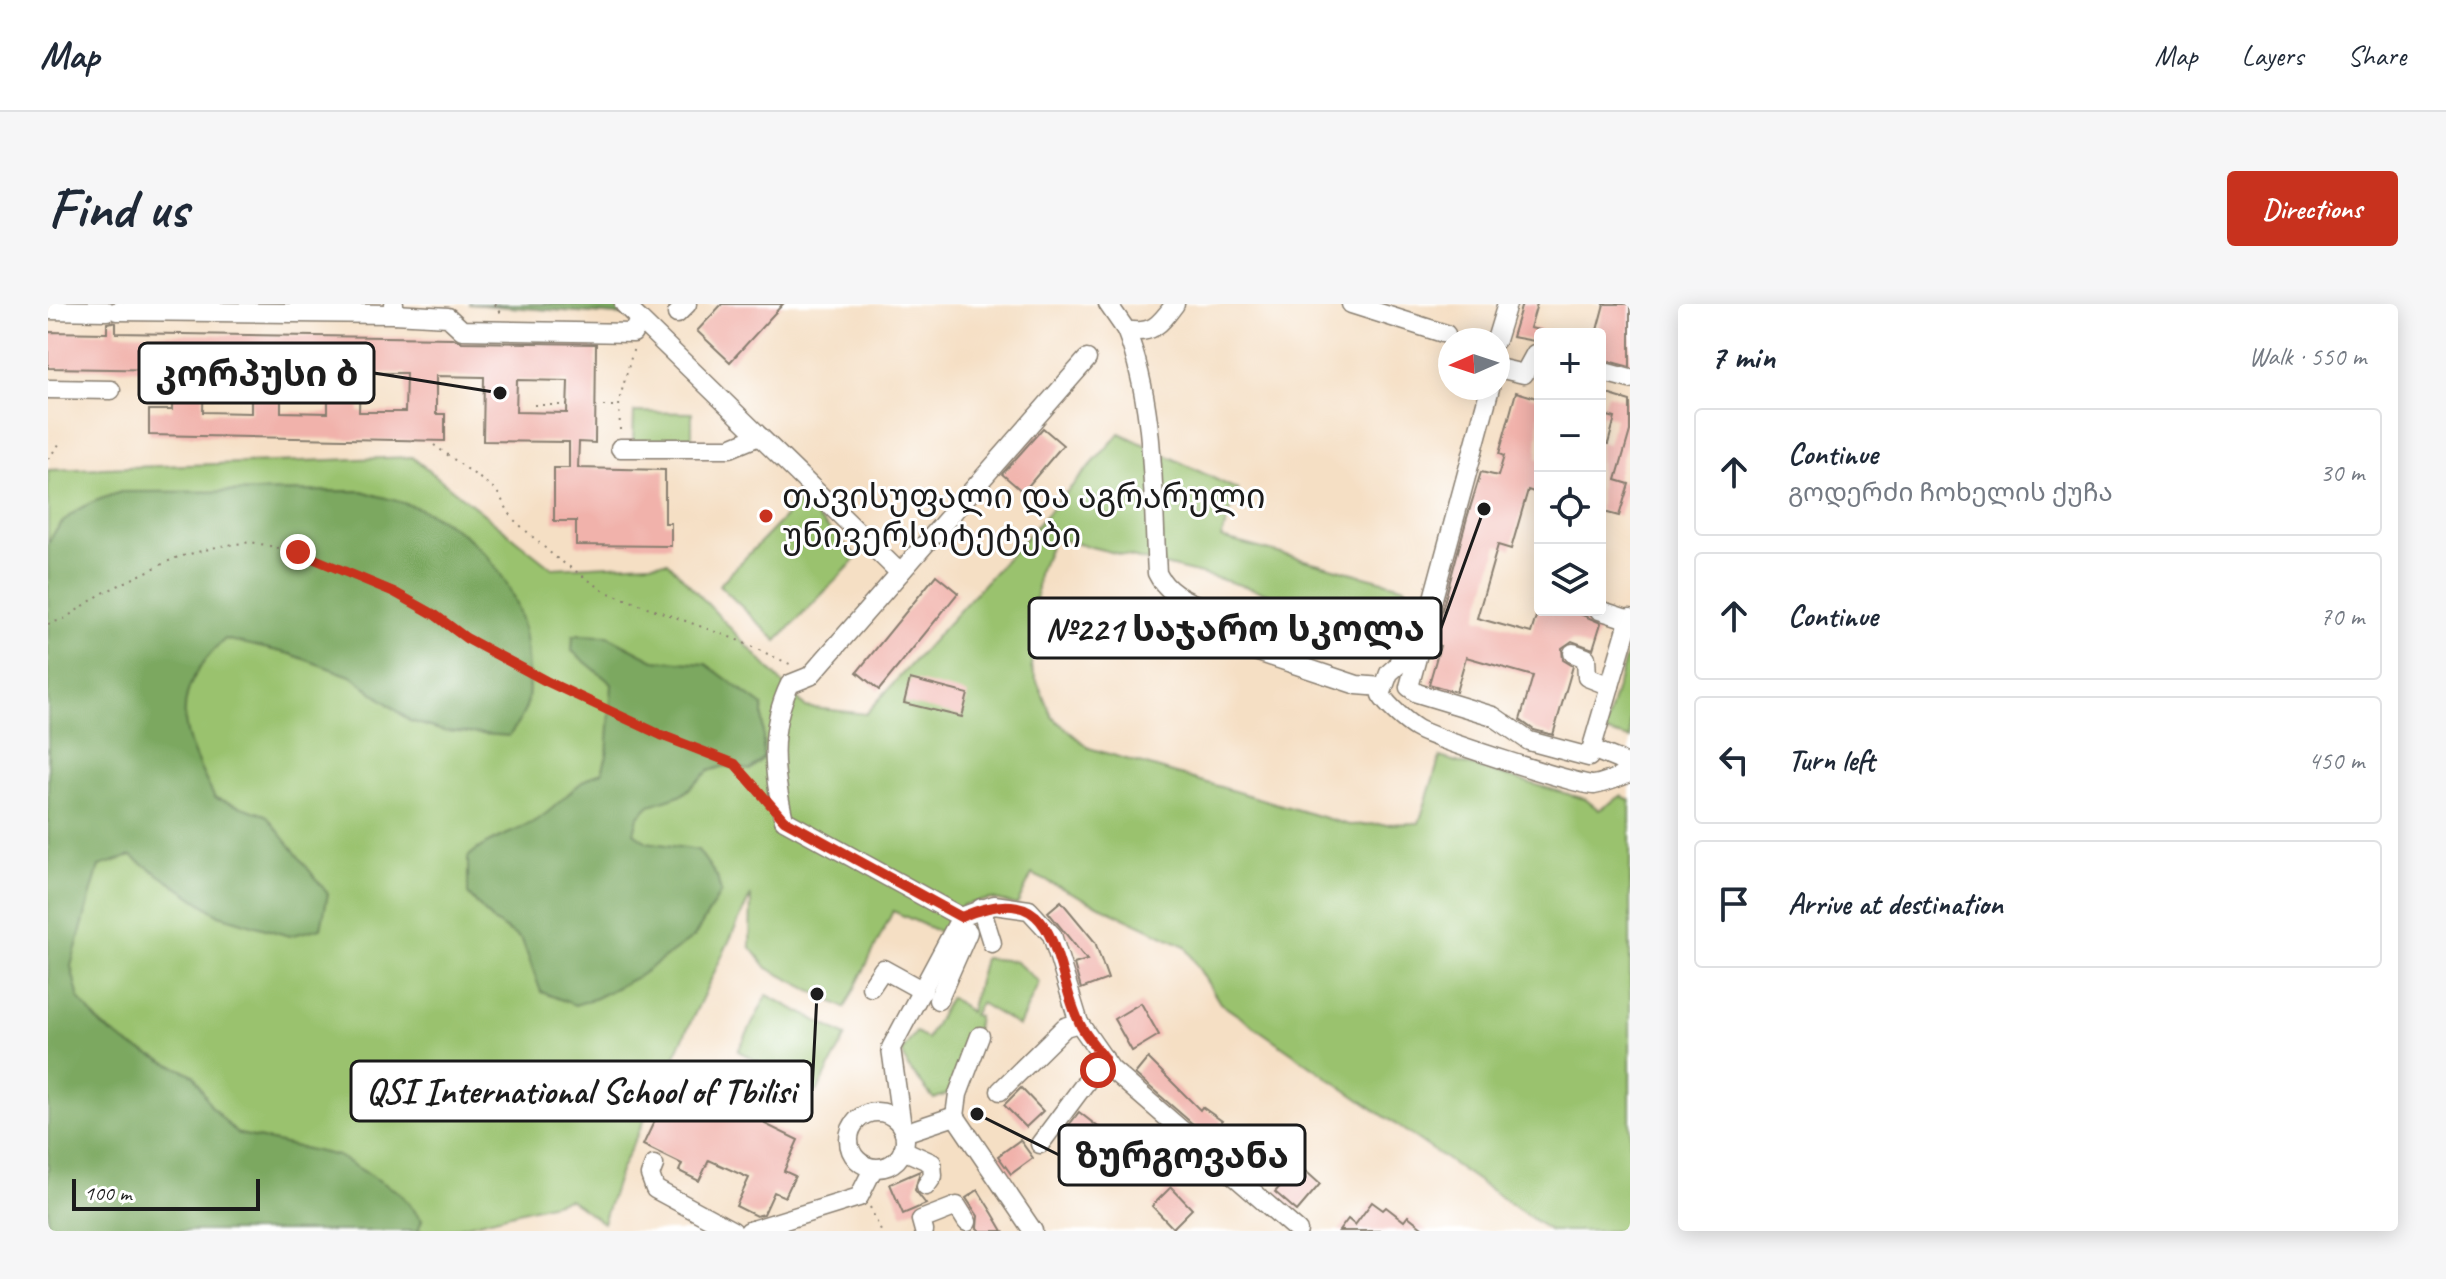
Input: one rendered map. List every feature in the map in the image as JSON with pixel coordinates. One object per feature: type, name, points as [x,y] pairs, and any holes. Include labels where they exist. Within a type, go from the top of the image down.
[{"type":"street","points":[[624,304],[900,573]]},
{"type":"street","points":[[1108,304],[1126,330],[1140,367],[1152,462],[1157,573],[1163,585],[1190,603],[1206,608],[1225,641],[1357,685],[1382,687]]},
{"type":"street","points":[[1126,330],[1141,333],[1156,329],[1175,304]]},
{"type":"street","points":[[1351,304],[1438,331]]},
{"type":"street","points":[[1500,328],[1507,304]]},
{"type":"street","points":[[48,310],[394,309],[448,317],[462,330],[633,333],[639,319]]},
{"type":"street","points":[[1510,371],[1524,374],[1534,356]]},
{"type":"street","points":[[992,943],[972,912],[784,820],[772,768],[779,708],[790,684],[810,676],[1087,359]]},
{"type":"street","points":[[1606,373],[1630,379]]},
{"type":"street","points":[[48,389],[111,390]]},
{"type":"street","points":[[1487,400],[1409,687],[1417,693],[1493,716],[1529,741],[1586,757],[1592,749],[1630,619],[1606,612]]},
{"type":"street","points":[[620,448],[730,448],[759,436]]},
{"type":"street","points":[[1403,645],[1398,665],[1382,687],[1381,695],[1388,706],[1407,718],[1413,727],[1440,740],[1592,785],[1630,771],[1619,760],[1592,749]]},
{"type":"street","points":[[1573,653],[1586,658],[1587,677],[1610,686]]},
{"type":"street","points":[[749,1231],[859,1197],[873,1169],[894,1163],[902,1106],[891,1048],[930,995],[972,912],[994,905],[1029,910],[1052,935],[1079,1023],[1104,1058],[1146,1100],[1298,1231]]},
{"type":"street","points":[[871,987],[883,969],[930,995]]},
{"type":"street","points":[[1000,1091],[1065,1027],[1079,1023]]},
{"type":"street","points":[[980,1036],[958,1094],[959,1120],[1033,1231]]},
{"type":"street","points":[[1040,1144],[1104,1058]]},
{"type":"street","points":[[873,1169],[852,1154],[852,1129],[871,1113],[900,1131],[932,1163],[933,1176],[926,1186]]},
{"type":"street","points":[[900,1131],[959,1120]]},
{"type":"street","points":[[654,1165],[650,1175],[655,1189],[733,1231]]},
{"type":"street","points":[[924,1231],[921,1220],[957,1206],[967,1222]]},
{"type":"path","points":[[620,448],[619,406],[635,345]]},
{"type":"path","points":[[534,405],[568,405]]},
{"type":"path","points":[[595,406],[619,406]]},
{"type":"path","points":[[48,459],[60,443]]},
{"type":"path","points":[[434,445],[496,490],[513,519],[555,557],[606,592],[735,639],[810,676]]},
{"type":"path","points":[[48,624],[64,619],[101,594],[175,558],[220,546],[251,542],[298,552],[394,592],[435,615],[466,638],[546,681],[661,735],[735,764],[763,796]]},
{"type":"path","points":[[859,1197],[868,1202],[881,1231]]},
{"type":"green space","points":[[468,304],[619,304],[632,316]]},
{"type":"green space","points":[[634,412],[692,413],[692,443],[633,442]]},
{"type":"green space","points":[[1120,433],[1238,490],[1221,538],[1406,587],[1393,631],[1213,577],[1054,538],[1038,574],[1031,667],[1052,717],[1089,748],[1349,825],[1419,823],[1440,757],[1585,799],[1599,810],[1621,796],[1630,800],[1630,1231],[1550,1231],[1220,1003],[1185,946],[1032,874],[1017,905],[991,899],[963,905],[944,934],[893,911],[845,1008],[767,968],[750,946],[751,895],[620,1171],[603,1223],[569,1199],[444,1231],[48,1231],[48,470],[412,457],[552,568],[668,562],[805,707],[866,714]]},
{"type":"green space","points":[[362,491],[419,509],[448,524],[467,537],[498,570],[518,609],[524,632],[529,690],[523,715],[509,736],[443,731],[410,721],[353,677],[290,654],[225,639],[206,659],[194,678],[187,696],[187,733],[215,798],[266,815],[328,894],[321,928],[289,936],[219,915],[131,856],[99,866],[71,966],[79,999],[102,1026],[131,1046],[194,1075],[211,1106],[236,1133],[338,1156],[400,1193],[422,1220],[418,1231],[48,1231],[48,543],[69,516],[121,492]]},
{"type":"green space","points":[[800,501],[858,557],[777,641],[719,585]]},
{"type":"green space","points":[[573,635],[608,636],[654,660],[706,664],[763,706],[763,758],[750,770],[725,766],[709,771],[683,794],[650,805],[638,817],[634,833],[647,842],[698,850],[717,877],[721,892],[694,937],[639,976],[575,1005],[541,992],[522,940],[493,921],[468,894],[468,857],[491,841],[542,816],[583,782],[602,772],[607,755],[612,684],[572,651]]},
{"type":"green space","points":[[1630,642],[1630,739],[1604,732]]},
{"type":"green space","points":[[984,958],[1015,961],[1039,982],[1019,1026],[980,1003],[973,1015],[978,1016],[974,1044],[952,1092],[934,1099],[908,1067],[902,1051],[916,1032],[927,1039],[950,997],[970,1012]]},
{"type":"green space","points":[[767,995],[846,1036],[817,1092],[738,1051]]},
{"type":"building","points":[[722,304],[783,304],[730,362],[697,331]]},
{"type":"building","points":[[1522,304],[1537,304],[1530,328],[1534,329],[1534,341],[1512,337]]},
{"type":"building","points":[[1604,304],[1630,304],[1630,367],[1606,361],[1606,328],[1598,328]]},
{"type":"building","points":[[107,323],[116,323],[116,333],[452,338],[462,342],[596,344],[595,443],[579,442],[578,468],[665,470],[665,523],[671,523],[671,546],[576,545],[576,521],[554,521],[554,468],[569,468],[569,442],[483,441],[484,377],[436,376],[436,414],[445,414],[445,441],[149,435],[149,410],[172,410],[173,370],[48,368],[48,332],[107,333]],"holes":[[[204,373],[251,374],[251,413],[203,412]],[[360,373],[406,373],[405,412],[359,412]],[[281,375],[328,375],[328,413],[281,412]],[[517,380],[568,381],[567,413],[516,412]]]},
{"type":"building","points":[[1516,392],[1534,397],[1534,492],[1528,490],[1511,549],[1498,545],[1477,618],[1531,633],[1536,616],[1585,616],[1601,623],[1593,649],[1572,641],[1562,648],[1563,660],[1573,666],[1553,735],[1534,730],[1520,720],[1533,676],[1466,657],[1456,692],[1429,684],[1440,646],[1433,644],[1481,472],[1498,476],[1504,456],[1499,454]]},
{"type":"building","points":[[1607,394],[1630,401],[1630,431],[1616,480],[1629,484],[1619,516],[1606,513],[1606,444],[1615,418],[1606,415]]},
{"type":"building","points":[[1043,428],[1063,445],[1023,492],[1002,474]]},
{"type":"building","points":[[936,575],[958,593],[879,690],[857,672]]},
{"type":"building","points":[[910,679],[968,694],[962,717],[904,703]]},
{"type":"building","points":[[1061,901],[1095,942],[1108,979],[1081,989],[1074,964],[1087,960],[1048,912]]},
{"type":"building","points":[[1141,1003],[1159,1035],[1132,1051],[1114,1019]]},
{"type":"building","points":[[1148,1058],[1200,1110],[1202,1107],[1222,1121],[1209,1138],[1135,1074]]},
{"type":"building","points":[[677,1073],[713,1090],[711,1094],[758,1116],[760,1113],[768,1117],[765,1124],[798,1140],[784,1171],[795,1176],[785,1197],[774,1192],[764,1214],[756,1216],[736,1206],[749,1178],[709,1160],[699,1181],[679,1171],[682,1164],[643,1145]]},
{"type":"building","points":[[1021,1088],[1043,1111],[1026,1127],[1004,1105]]},
{"type":"building","points":[[1079,1112],[1098,1127],[1081,1148],[1063,1133]]},
{"type":"building","points":[[1249,1125],[1270,1144],[1260,1155],[1254,1150],[1246,1158],[1232,1144]]},
{"type":"building","points":[[1020,1140],[1033,1158],[1011,1174],[998,1156]]},
{"type":"building","points":[[1299,1165],[1320,1184],[1297,1211],[1275,1192]]},
{"type":"building","points":[[920,1171],[915,1190],[926,1204],[903,1214],[890,1184]]},
{"type":"building","points":[[1171,1187],[1192,1209],[1173,1228],[1152,1206]]},
{"type":"building","points":[[978,1190],[1003,1231],[980,1231],[977,1228],[978,1216],[966,1198]]},
{"type":"building","points":[[1372,1202],[1383,1210],[1386,1207],[1404,1221],[1408,1216],[1427,1231],[1339,1231],[1348,1219],[1355,1225]]},
{"type":"place","name":"კორპუსი ბ","points":[[500,393]]},
{"type":"place","name":"№221 საჯარო სკოლა","points":[[1484,509]]},
{"type":"place","name":"თავისუფალი და აგრარული უნივერსიტეტები","points":[[766,516]]},
{"type":"place","name":"QSI International School of Tbilisi","points":[[817,994]]},
{"type":"place","name":"ზურგოვანა","points":[[977,1114]]},
{"type":"route","points":[[298,552],[351,571],[394,592],[435,615],[466,638],[546,681],[587,697],[661,735],[735,764],[784,820],[961,917],[994,905],[1029,910],[1052,935],[1079,1023],[1104,1058],[1098,1070]]}]
